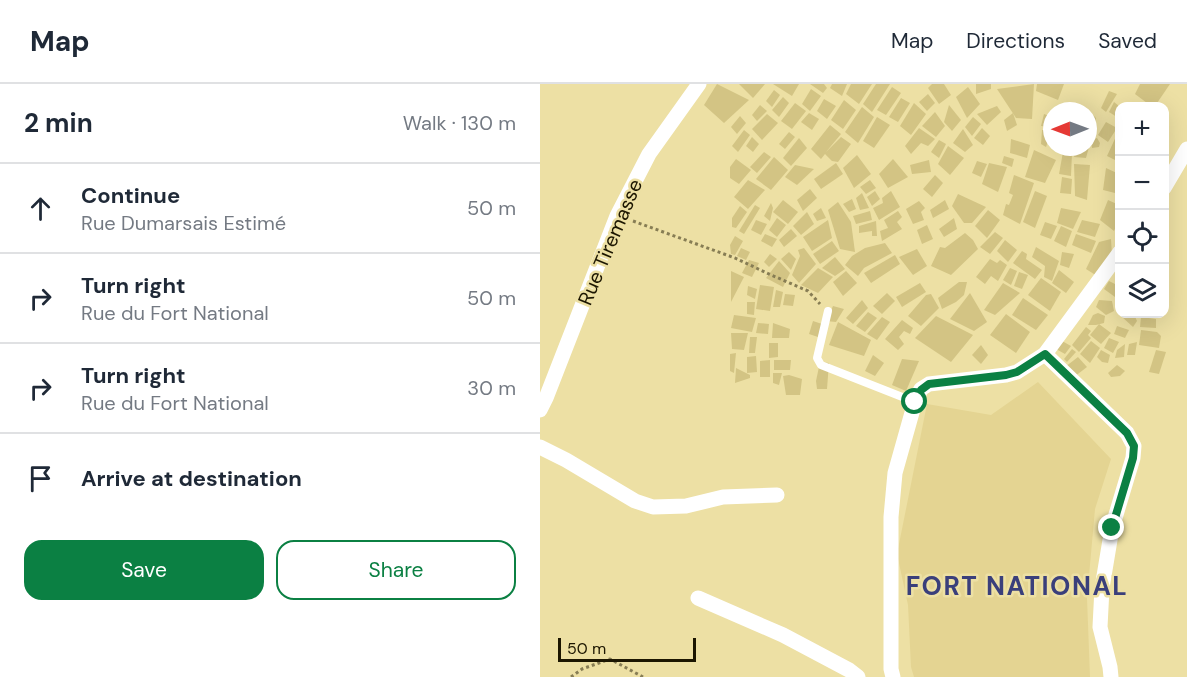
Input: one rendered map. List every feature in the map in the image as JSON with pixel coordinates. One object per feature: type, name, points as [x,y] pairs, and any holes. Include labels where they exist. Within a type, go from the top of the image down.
[{"type":"street","name":"Rue Tiremasse","points":[[542,402],[617,216],[649,154],[699,84]]},
{"type":"street","points":[[1169,180],[1187,149]]},
{"type":"street","points":[[893,677],[891,669],[891,518],[895,472],[915,402],[921,390],[929,384],[1017,372],[1045,354],[1115,258]]},
{"type":"street","points":[[1045,354],[1127,433],[1134,446],[1133,458],[1112,528],[1102,588],[1100,627],[1111,677]]},
{"type":"street","points":[[540,447],[635,501],[653,507],[686,506],[723,497],[777,495]]},
{"type":"street","points":[[698,598],[783,635],[858,677]]},
{"type":"lane","points":[[828,311],[817,358],[821,365],[915,402]]},
{"type":"path","points":[[617,216],[735,258],[808,291],[828,311]]},
{"type":"path","points":[[572,677],[582,669],[610,659],[643,677]]},
{"type":"shaded area","points":[[1038,382],[1111,459],[1095,509],[1087,598],[1090,677],[914,677],[911,667],[908,605],[897,554],[927,404],[991,415]]},
{"type":"building","points":[[717,84],[749,100],[724,123],[704,105]]},
{"type":"building","points":[[739,84],[765,84],[753,98]]},
{"type":"building","points":[[773,84],[799,84],[792,96]]},
{"type":"building","points":[[810,84],[824,84],[827,88],[823,93]]},
{"type":"building","points":[[832,84],[847,84],[842,96],[830,88]]},
{"type":"building","points":[[851,84],[872,84],[859,104],[846,94]]},
{"type":"building","points":[[876,84],[890,84],[872,112],[863,104]]},
{"type":"building","points":[[932,84],[944,84],[951,95],[939,104],[928,88]]},
{"type":"building","points":[[976,84],[991,84],[991,89],[976,94]]},
{"type":"building","points":[[1034,84],[1032,119],[1016,118],[997,89]]},
{"type":"building","points":[[1037,84],[1064,84],[1058,100],[1036,91]]},
{"type":"building","points":[[1140,84],[1170,84],[1158,102],[1146,102],[1135,94]]},
{"type":"building","points":[[892,87],[901,93],[886,115],[877,110]]},
{"type":"building","points":[[968,87],[980,104],[967,118],[956,97]]},
{"type":"building","points":[[811,89],[821,96],[810,111],[802,104]]},
{"type":"building","points":[[774,90],[780,95],[772,107],[766,101]]},
{"type":"building","points":[[1109,91],[1117,94],[1106,112],[1101,108]]},
{"type":"building","points":[[928,94],[935,103],[927,111],[919,102]]},
{"type":"building","points":[[783,97],[789,103],[779,117],[772,110]]},
{"type":"building","points":[[901,98],[910,103],[898,122],[889,117]]},
{"type":"building","points":[[824,99],[836,106],[827,119],[817,111]]},
{"type":"building","points":[[844,100],[856,110],[843,129],[831,120]]},
{"type":"building","points":[[1114,102],[1115,116],[1109,112]]},
{"type":"building","points":[[795,103],[806,111],[792,129],[781,121]]},
{"type":"building","points":[[914,103],[926,114],[911,135],[900,126]]},
{"type":"building","points":[[760,105],[767,111],[757,121],[752,115]]},
{"type":"building","points":[[949,105],[961,120],[952,131],[944,122]]},
{"type":"building","points":[[997,106],[1001,112],[987,125],[977,114]]},
{"type":"building","points":[[862,107],[874,117],[858,143],[845,132]]},
{"type":"building","points":[[935,112],[945,126],[936,137],[922,126]]},
{"type":"building","points":[[809,113],[819,119],[812,130],[801,122]]},
{"type":"building","points":[[1013,113],[1017,125],[1007,131],[1004,120]]},
{"type":"building","points":[[767,114],[778,123],[762,140],[752,129]]},
{"type":"building","points":[[740,116],[746,123],[737,134],[731,127]]},
{"type":"building","points":[[877,117],[890,125],[874,148],[863,141]]},
{"type":"building","points":[[973,117],[981,124],[972,136],[965,127]]},
{"type":"building","points":[[1106,122],[1115,127],[1108,142],[1098,135]]},
{"type":"building","points":[[830,125],[841,134],[826,152],[841,137],[851,144],[838,162],[832,161],[825,154],[821,159],[811,149]]},
{"type":"building","points":[[919,128],[935,139],[928,146],[921,143],[911,154],[905,146]]},
{"type":"building","points":[[982,128],[990,136],[983,145],[974,138]]},
{"type":"building","points":[[963,129],[973,145],[965,152],[953,143]]},
{"type":"building","points":[[744,130],[750,135],[738,152],[732,146]]},
{"type":"building","points":[[789,132],[795,137],[785,149],[779,144]]},
{"type":"building","points":[[752,137],[759,144],[753,152],[746,146]]},
{"type":"building","points":[[799,138],[807,148],[791,166],[783,158]]},
{"type":"building","points":[[1011,139],[1030,145],[1027,158],[1010,153]]},
{"type":"building","points":[[1115,139],[1115,160],[1107,156]]},
{"type":"building","points":[[939,140],[946,144],[939,158],[931,152]]},
{"type":"building","points":[[948,146],[964,158],[950,175],[938,164]]},
{"type":"building","points":[[1034,150],[1056,160],[1045,183],[1025,177]]},
{"type":"building","points":[[764,152],[771,157],[757,173],[750,167]]},
{"type":"building","points":[[857,155],[871,174],[854,188],[843,168]]},
{"type":"building","points":[[1004,156],[1014,159],[1012,167],[1002,163]]},
{"type":"building","points":[[1062,156],[1072,156],[1071,176],[1059,174]]},
{"type":"building","points":[[774,157],[788,170],[771,190],[756,179]]},
{"type":"building","points":[[736,159],[751,170],[739,184],[730,178],[730,167]]},
{"type":"building","points":[[893,159],[908,177],[888,188],[879,174]]},
{"type":"building","points":[[929,160],[931,172],[912,174],[910,165]]},
{"type":"building","points":[[977,161],[987,164],[981,177],[972,173]]},
{"type":"building","points":[[836,163],[843,174],[821,189],[814,179]]},
{"type":"building","points":[[989,163],[1007,167],[998,192],[982,184]]},
{"type":"building","points":[[1074,164],[1090,165],[1087,200],[1075,196]]},
{"type":"building","points":[[795,165],[814,169],[797,185],[785,177]]},
{"type":"building","points":[[1106,168],[1115,172],[1115,193],[1103,190]]},
{"type":"building","points":[[935,175],[943,183],[932,197],[923,189]]},
{"type":"building","points":[[1014,175],[1034,183],[1020,224],[1003,215],[1006,204],[1009,205],[1013,195],[1009,193]]},
{"type":"building","points":[[1062,177],[1072,179],[1071,194],[1060,193]]},
{"type":"building","points":[[748,180],[765,190],[748,209],[734,197]]},
{"type":"building","points":[[870,180],[876,188],[866,194],[860,187]]},
{"type":"building","points":[[810,189],[817,198],[803,211],[797,200]]},
{"type":"building","points":[[875,191],[880,199],[872,206],[867,197]]},
{"type":"building","points":[[891,191],[900,207],[879,220],[873,208],[883,203],[882,198]]},
{"type":"building","points":[[1035,191],[1047,196],[1035,228],[1023,222]]},
{"type":"building","points":[[862,193],[869,208],[860,210],[856,198]]},
{"type":"building","points":[[958,194],[986,207],[972,223],[964,223],[952,206]]},
{"type":"building","points":[[852,199],[856,209],[849,212],[843,204]]},
{"type":"building","points":[[783,200],[798,212],[788,224],[773,212]]},
{"type":"building","points":[[945,200],[949,209],[933,218],[930,210]]},
{"type":"building","points":[[1108,200],[1115,203],[1114,231],[1100,220]]},
{"type":"building","points":[[919,201],[925,208],[921,212],[924,220],[913,224],[906,209]]},
{"type":"building","points":[[838,202],[851,222],[855,252],[840,249],[828,210]]},
{"type":"building","points":[[771,203],[773,208],[770,221],[764,216]]},
{"type":"building","points":[[755,205],[760,208],[744,234],[739,231]]},
{"type":"building","points":[[740,206],[747,212],[736,228],[732,227],[732,218]]},
{"type":"building","points":[[821,208],[826,218],[817,221],[813,214]]},
{"type":"building","points":[[1061,208],[1081,212],[1073,229],[1057,223]]},
{"type":"building","points":[[988,210],[1000,220],[987,238],[975,226]]},
{"type":"building","points":[[870,211],[872,220],[856,224],[853,216]]},
{"type":"building","points":[[898,211],[902,217],[897,222],[902,229],[882,241],[880,231],[888,228],[884,220]]},
{"type":"building","points":[[807,212],[814,224],[801,235],[793,226]]},
{"type":"building","points":[[777,218],[786,225],[777,237],[769,230]]},
{"type":"building","points":[[954,218],[957,229],[944,237],[939,229]]},
{"type":"building","points":[[756,220],[767,224],[761,235],[751,230]]},
{"type":"building","points":[[828,220],[832,238],[812,251],[803,237]]},
{"type":"building","points":[[1082,220],[1100,224],[1095,237],[1077,232]]},
{"type":"building","points":[[876,221],[877,236],[872,236],[872,231],[859,233],[859,226]]},
{"type":"building","points":[[1045,222],[1057,226],[1051,239],[1040,235]]},
{"type":"building","points":[[927,225],[933,239],[922,244],[917,230]]},
{"type":"building","points":[[1061,226],[1072,231],[1066,247],[1054,241]]},
{"type":"building","points":[[791,229],[797,236],[784,247],[779,240]]},
{"type":"building","points":[[995,232],[1003,238],[990,254],[980,247]]},
{"type":"building","points":[[965,233],[978,249],[951,275],[931,266],[940,247],[945,248]]},
{"type":"building","points":[[765,234],[777,239],[772,247],[761,241]]},
{"type":"building","points":[[1076,234],[1096,241],[1091,253],[1072,245]]},
{"type":"building","points":[[735,236],[743,241],[735,255],[731,254],[730,245]]},
{"type":"building","points":[[1111,239],[1112,255],[1097,276],[1086,269],[1099,242]]},
{"type":"building","points":[[1005,240],[1017,250],[1008,262],[997,251]]},
{"type":"building","points":[[832,241],[839,251],[820,264],[813,254]]},
{"type":"building","points":[[885,243],[892,253],[864,268],[858,276],[845,265],[852,256],[865,248]]},
{"type":"building","points":[[1036,247],[1059,261],[1052,281],[1044,277],[1045,266],[1032,257]]},
{"type":"building","points":[[741,248],[750,252],[746,260],[737,256]]},
{"type":"building","points":[[804,248],[816,264],[799,283],[792,275],[800,256],[798,250]]},
{"type":"building","points":[[917,249],[927,266],[913,275],[899,257]]},
{"type":"building","points":[[1022,251],[1027,254],[1026,259],[1042,270],[1035,279],[1013,263]]},
{"type":"building","points":[[789,252],[796,259],[791,270],[781,259]]},
{"type":"building","points":[[1062,252],[1074,254],[1069,268],[1060,265]]},
{"type":"building","points":[[770,254],[777,259],[769,267],[764,262]]},
{"type":"building","points":[[895,255],[900,264],[871,283],[864,273]]},
{"type":"building","points":[[835,257],[845,269],[835,276],[822,268]]},
{"type":"building","points":[[990,259],[997,263],[1000,260],[1007,265],[998,281],[991,276],[985,284],[976,277]]},
{"type":"building","points":[[749,260],[759,263],[752,277],[742,273]]},
{"type":"building","points":[[779,261],[790,273],[783,287],[766,278]]},
{"type":"building","points":[[818,268],[833,277],[818,293],[801,285]]},
{"type":"building","points":[[1010,268],[1017,271],[1011,285],[1003,280]]},
{"type":"building","points":[[1059,270],[1074,282],[1066,293],[1052,283]]},
{"type":"building","points":[[731,271],[744,277],[731,302]]},
{"type":"building","points":[[846,271],[857,283],[843,296],[833,282]]},
{"type":"building","points":[[1019,272],[1028,275],[1022,289],[1014,286]]},
{"type":"building","points":[[1041,278],[1061,292],[1050,311],[1028,295]]},
{"type":"building","points":[[1109,281],[1115,284],[1115,297],[1104,289]]},
{"type":"building","points":[[959,282],[967,282],[964,295],[942,309],[938,298]]},
{"type":"building","points":[[920,283],[926,292],[902,307],[896,297]]},
{"type":"building","points":[[1003,283],[1020,293],[995,315],[984,310]]},
{"type":"building","points":[[760,285],[774,287],[770,311],[756,309]]},
{"type":"building","points":[[748,286],[757,289],[755,299],[747,295]]},
{"type":"building","points":[[776,290],[783,292],[780,307],[773,307]]},
{"type":"building","points":[[887,293],[895,301],[882,314],[873,306]]},
{"type":"building","points":[[970,293],[987,322],[974,331],[950,319]]},
{"type":"building","points":[[785,294],[795,295],[793,306],[783,305]]},
{"type":"building","points":[[931,294],[939,308],[921,326],[908,316],[926,295]]},
{"type":"building","points":[[1023,298],[1048,315],[1036,330],[1012,315]]},
{"type":"building","points":[[862,300],[868,308],[853,324],[846,318]]},
{"type":"building","points":[[1099,300],[1112,301],[1114,311],[1106,315],[1096,307]]},
{"type":"building","points":[[747,302],[755,302],[754,315],[747,314]]},
{"type":"building","points":[[833,306],[844,309],[836,322],[826,321]]},
{"type":"building","points":[[868,312],[877,318],[865,332],[856,326]]},
{"type":"building","points":[[1098,313],[1105,316],[1104,323],[1088,325],[1093,315]]},
{"type":"building","points":[[1006,314],[1030,332],[1016,353],[990,335]]},
{"type":"building","points":[[734,315],[756,318],[752,332],[731,328]]},
{"type":"building","points":[[936,316],[973,335],[951,362],[915,338]]},
{"type":"building","points":[[882,317],[890,322],[877,340],[867,334]]},
{"type":"building","points":[[1123,318],[1136,318],[1137,321],[1133,327]]},
{"type":"building","points":[[1141,318],[1156,319],[1156,328],[1140,327]]},
{"type":"building","points":[[902,320],[913,328],[910,334],[904,331],[899,337],[904,344],[898,350],[885,339]]},
{"type":"building","points":[[813,321],[822,324],[818,337],[809,334]]},
{"type":"building","points":[[838,322],[871,340],[864,356],[829,345]]},
{"type":"building","points":[[758,323],[769,324],[768,334],[756,333]]},
{"type":"building","points":[[773,323],[790,329],[789,338],[772,338]]},
{"type":"building","points":[[1099,324],[1111,333],[1101,344],[1090,335]]},
{"type":"building","points":[[1117,326],[1129,330],[1125,338],[1114,334]]},
{"type":"building","points":[[1086,327],[1091,331],[1088,335],[1091,338],[1079,352],[1072,345]]},
{"type":"building","points":[[1141,330],[1157,332],[1161,336],[1159,348],[1139,345]]},
{"type":"building","points":[[731,333],[748,333],[744,350],[732,349]]},
{"type":"building","points":[[750,337],[757,337],[755,353],[749,353]]},
{"type":"building","points":[[1109,338],[1119,342],[1113,353],[1104,348]]},
{"type":"building","points":[[1062,341],[1071,346],[1065,354],[1056,349]]},
{"type":"building","points":[[1091,341],[1100,348],[1090,363],[1080,354]]},
{"type":"building","points":[[1137,342],[1135,355],[1127,355],[1129,344]]},
{"type":"building","points":[[769,343],[778,343],[778,357],[769,358]]},
{"type":"building","points":[[1125,344],[1124,357],[1115,358],[1117,350]]},
{"type":"building","points":[[981,345],[988,355],[981,364],[972,355]]},
{"type":"building","points":[[1072,349],[1076,352],[1067,362],[1064,359]]},
{"type":"building","points":[[1101,350],[1110,355],[1108,363],[1102,362],[1097,357]]},
{"type":"building","points":[[1156,350],[1166,352],[1159,374],[1149,372]]},
{"type":"building","points":[[736,353],[734,373],[730,371],[730,354]]},
{"type":"building","points":[[873,355],[884,363],[875,376],[865,371]]},
{"type":"building","points":[[756,356],[757,372],[747,373],[747,357]]},
{"type":"building","points":[[1078,357],[1087,367],[1074,377],[1065,367]]},
{"type":"building","points":[[902,359],[919,361],[906,391],[892,385]]},
{"type":"building","points":[[770,360],[770,377],[760,377],[760,361]]},
{"type":"building","points":[[774,360],[791,360],[790,370],[774,370]]},
{"type":"building","points":[[820,362],[829,363],[827,389],[817,389],[816,381]]},
{"type":"building","points":[[1117,365],[1125,371],[1120,376],[1111,377],[1108,373]]},
{"type":"building","points":[[736,368],[750,375],[750,378],[735,383]]},
{"type":"building","points":[[773,373],[782,373],[779,385],[773,383]]},
{"type":"building","points":[[789,375],[802,379],[800,395],[786,395],[783,376]]},
{"type":"district","name":"FORT NATIONAL","points":[[1017,586]]},
{"type":"route","points":[[915,402],[921,390],[929,384],[1006,375],[1017,372],[1045,354],[1127,433],[1134,446],[1133,458],[1112,528]]}]
